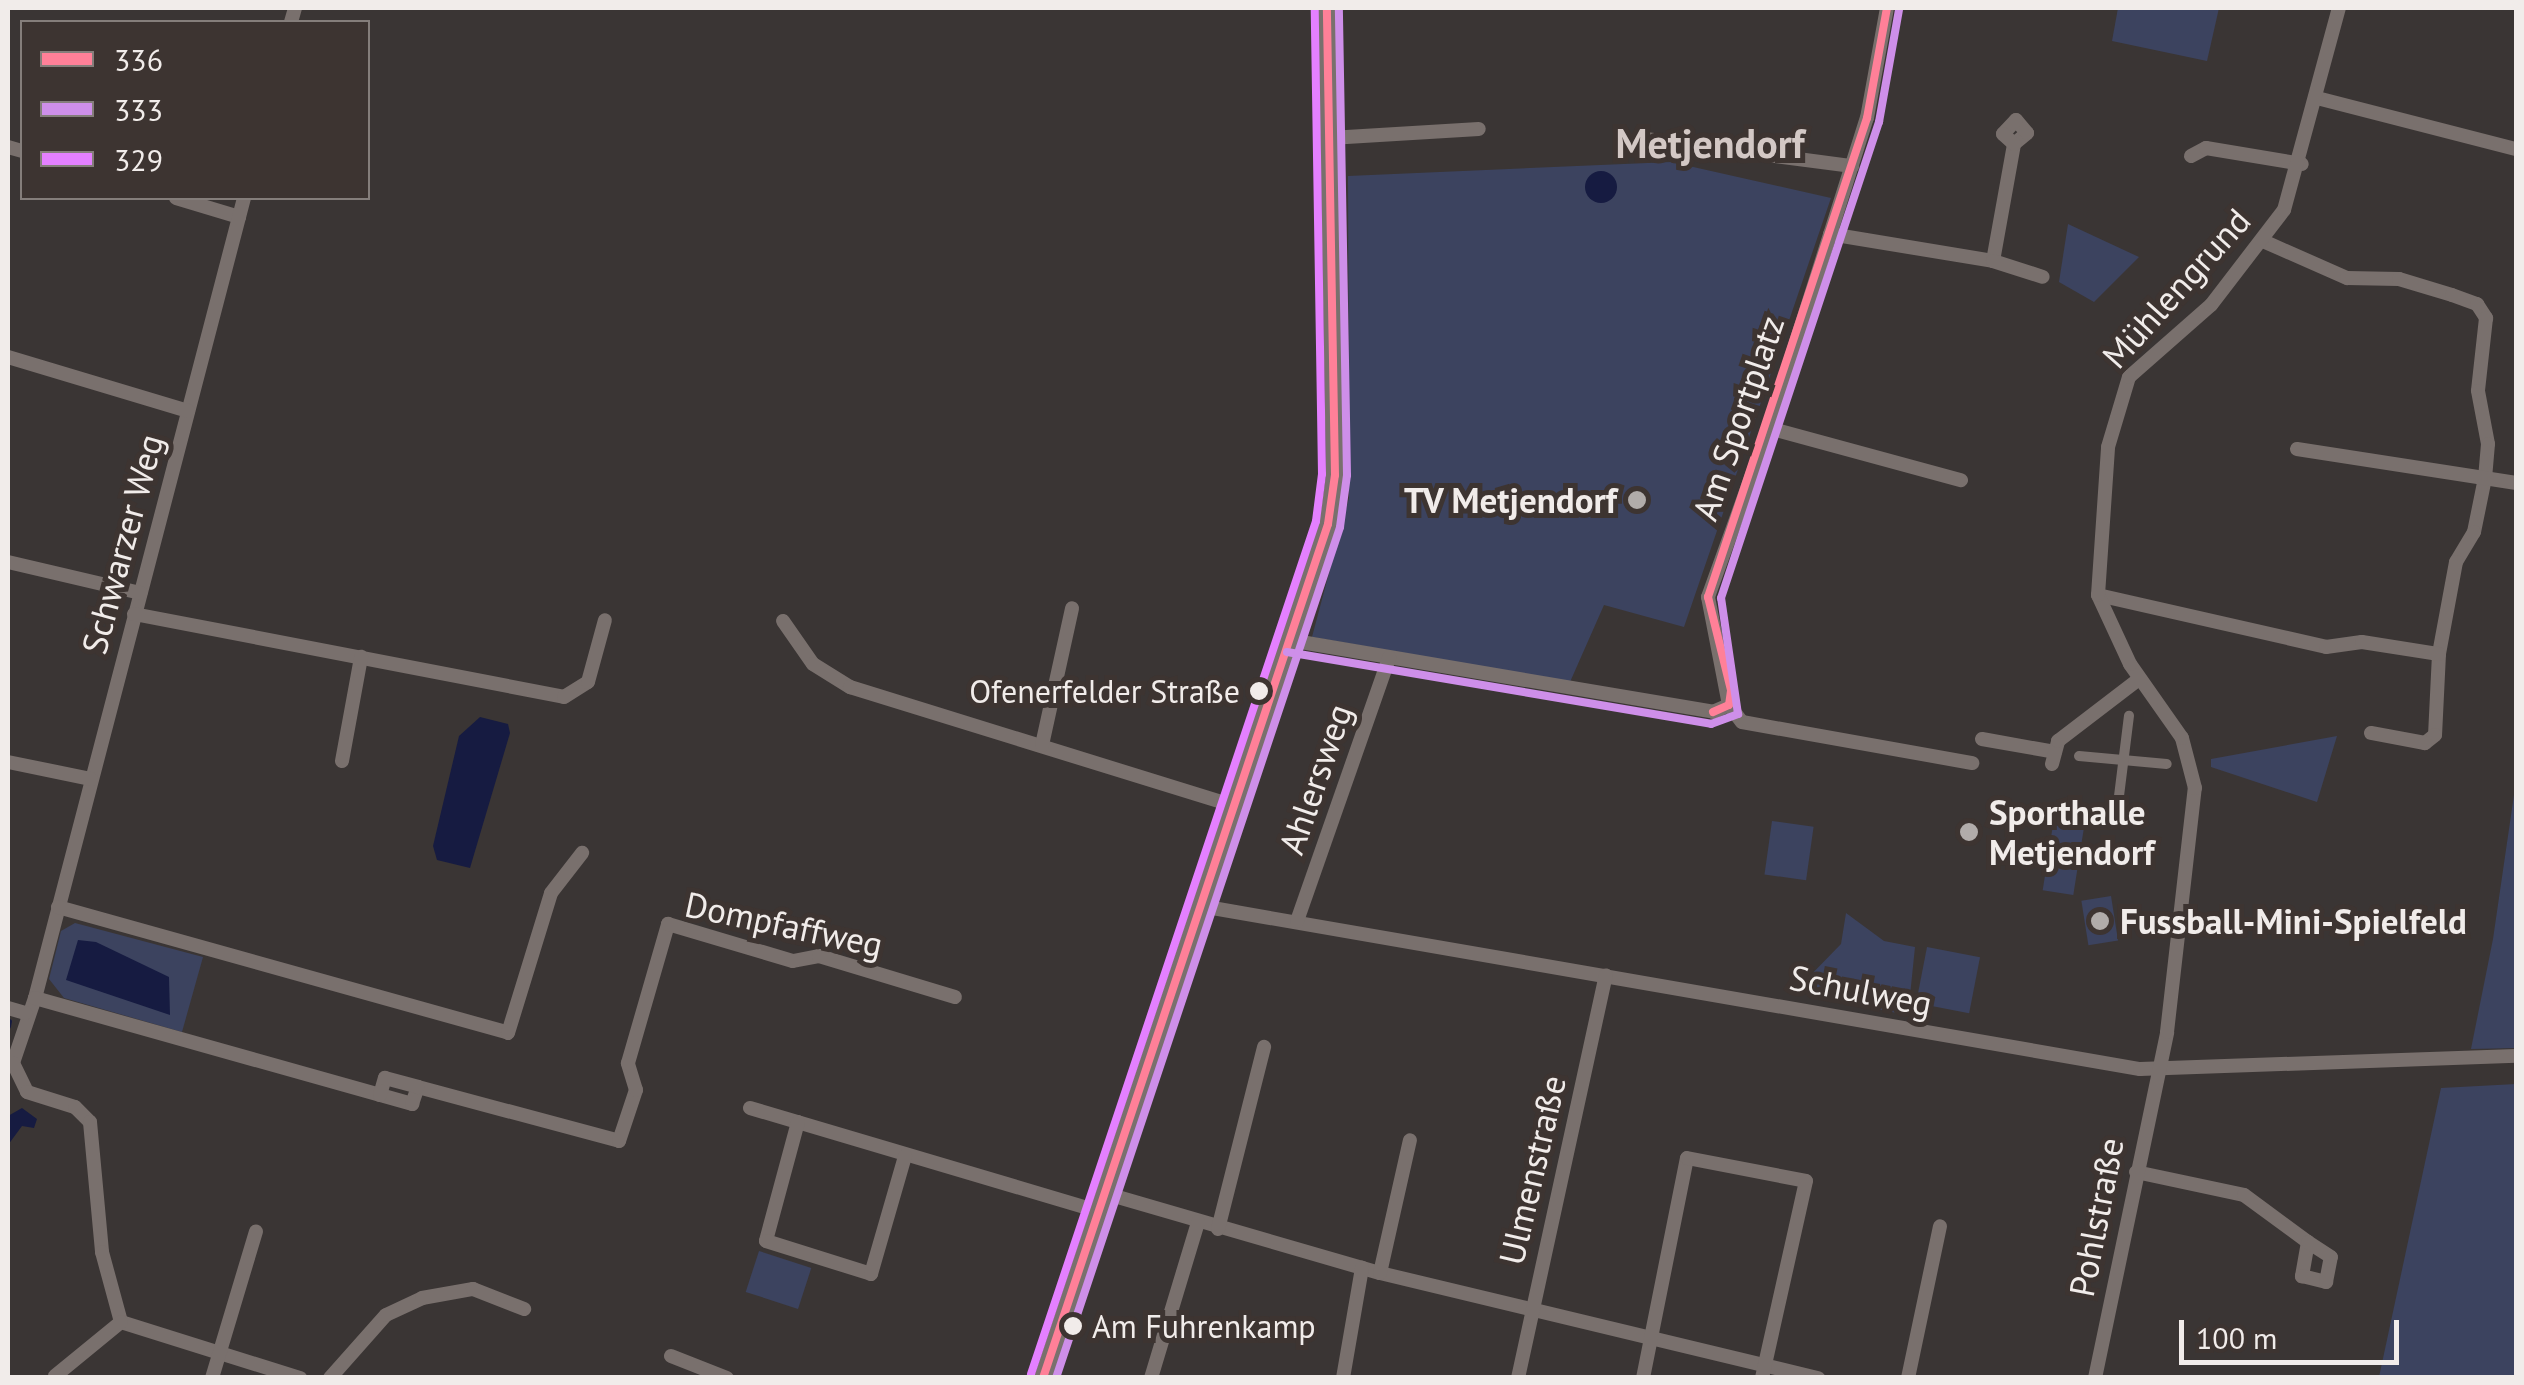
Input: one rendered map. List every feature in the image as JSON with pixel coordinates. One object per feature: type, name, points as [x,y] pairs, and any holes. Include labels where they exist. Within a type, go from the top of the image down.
[{"type":"street","points":[[1043,1378],[1328,524],[1334,475],[1327,8]]},
{"type":"street","name":"Am Sportplatz","points":[[1729,706],[1708,597],[1770,428],[1852,166],[1887,8]]},
{"type":"street","name":"Mühlengrund","points":[[2098,596],[2108,447],[2122,388],[2212,305],[2284,210],[2302,164],[2339,8]]},
{"type":"street","points":[[2317,98],[2516,149]]},
{"type":"street","points":[[1330,138],[1479,129]]},
{"type":"street","points":[[1646,140],[1852,166]]},
{"type":"street","points":[[1993,260],[2014,144]]},
{"type":"street","points":[[2191,156],[2206,148],[2302,164]]},
{"type":"street","points":[[182,200],[239,218]]},
{"type":"street","name":"Schwarzer Weg","points":[[121,1322],[102,1252],[90,1122],[76,1107],[27,1092],[16,1080],[12,1063],[26,1013],[35,998],[244,200]]},
{"type":"street","points":[[1830,234],[1993,260],[2043,277]]},
{"type":"street","points":[[2263,241],[2347,278],[2400,279],[2477,304],[2486,318],[2478,391],[2488,444],[2485,478],[2474,532],[2456,562],[2440,654],[2435,735],[2426,743],[2371,733]]},
{"type":"street","points":[[8,357],[188,412]]},
{"type":"street","points":[[1770,428],[1961,480]]},
{"type":"street","points":[[2297,449],[2516,483]]},
{"type":"street","points":[[8,562],[140,593]]},
{"type":"street","points":[[2098,596],[2326,647],[2362,642],[2440,654]]},
{"type":"street","points":[[2098,596],[2139,678],[2182,738],[2195,788],[2158,1068]]},
{"type":"street","points":[[1042,744],[1072,608]]},
{"type":"street","points":[[134,614],[564,697],[588,682],[606,620]]},
{"type":"street","points":[[784,621],[813,664],[850,687],[1235,806]]},
{"type":"street","points":[[1289,640],[1713,712],[1729,706],[1742,722],[1972,763]]},
{"type":"street","points":[[342,762],[361,658]]},
{"type":"street","name":"Ahlersweg","points":[[1297,921],[1389,658]]},
{"type":"street","points":[[1982,739],[2053,758],[2058,741],[2139,678]]},
{"type":"street","points":[[2118,804],[2129,716]]},
{"type":"street","points":[[2079,756],[2167,764]]},
{"type":"street","points":[[8,762],[91,779]]},
{"type":"street","points":[[58,907],[498,1034],[516,1024],[551,893],[582,853]]},
{"type":"street","name":"Schulweg","points":[[1201,906],[2010,1049],[2158,1068],[2516,1056]]},
{"type":"street","name":"Dompfaffweg","points":[[35,998],[380,1095],[385,1078],[620,1141],[636,1090],[628,1063],[668,924],[793,961],[819,956],[955,997]]},
{"type":"street","name":"Ulmenstraße","points":[[1518,1378],[1606,975]]},
{"type":"street","points":[[8,1008],[26,1013]]},
{"type":"street","points":[[1218,1228],[1264,1047]]},
{"type":"street","name":"Pohlstraße","points":[[2094,1378],[2158,1068]]},
{"type":"street","points":[[750,1108],[905,1156],[1198,1222],[1380,1273],[1763,1370],[1819,1378]]},
{"type":"street","points":[[798,1122],[766,1240],[871,1274],[905,1156]]},
{"type":"street","points":[[1380,1273],[1410,1140]]},
{"type":"street","points":[[1643,1378],[1687,1158],[1806,1181],[1763,1370]]},
{"type":"street","points":[[2136,1172],[2244,1195],[2308,1242]]},
{"type":"street","points":[[1151,1378],[1198,1222]]},
{"type":"street","points":[[1908,1378],[1940,1226]]},
{"type":"street","points":[[212,1378],[256,1230]]},
{"type":"street","points":[[1343,1378],[1362,1268]]},
{"type":"street","points":[[330,1378],[386,1315],[422,1298],[473,1290],[524,1310]]},
{"type":"street","points":[[55,1376],[121,1322],[300,1378]]},
{"type":"street","points":[[670,1356],[727,1378]]},
{"type":"shaded area","points":[[2118,8],[2219,8],[2207,61],[2112,41]]},
{"type":"shaded area","points":[[1671,162],[1831,198],[1684,627],[1604,605],[1570,682],[1312,637],[1349,498],[1348,176]]},
{"type":"shaded area","points":[[1601,171],[1612,176],[1617,187],[1612,198],[1601,203],[1590,198],[1585,187],[1590,176]]},
{"type":"shaded area","points":[[2068,224],[2139,257],[2094,302],[2059,282]]},
{"type":"shaded area","points":[[480,717],[508,724],[510,733],[470,868],[437,860],[433,846],[459,736]]},
{"type":"shaded area","points":[[2337,736],[2317,802],[2211,767],[2211,759]]},
{"type":"shaded area","points":[[2516,781],[2516,1048],[2471,1049],[2493,939]]},
{"type":"shaded area","points":[[1772,821],[1814,827],[1806,880],[1764,874]]},
{"type":"shaded area","points":[[2053,825],[2084,830],[2073,895],[2043,890]]},
{"type":"shaded area","name":"Fussball-Mini-Spielfeld","points":[[2111,896],[2118,940],[2088,945],[2081,901]]},
{"type":"shaded area","points":[[1846,913],[1884,941],[1915,947],[1908,1015],[1876,1009],[1864,997],[1802,984],[1841,944]]},
{"type":"shaded area","points":[[75,923],[203,957],[182,1032],[64,998],[49,979],[61,931]]},
{"type":"shaded area","points":[[78,940],[96,942],[169,977],[170,1015],[66,980]]},
{"type":"shaded area","points":[[1927,947],[1980,957],[1969,1013],[1916,1003]]},
{"type":"shaded area","points":[[2516,1084],[2516,1377],[2379,1377],[2441,1088]]},
{"type":"shaded area","points":[[22,1108],[37,1119],[34,1128],[22,1126],[8,1145],[8,1116]]},
{"type":"shaded area","points":[[759,1251],[811,1268],[798,1309],[746,1292]]},
{"type":"waterway","points":[[8,1026],[9,1021]]},
{"type":"transit line","name":"329","points":[[1031,1374],[1316,521],[1322,474],[1315,8]]},
{"type":"transit line","name":"336","points":[[1043,1378],[1328,524],[1335,475],[1327,8]]},
{"type":"transit line","name":"333","points":[[1056,1378],[1340,527],[1347,475],[1339,8]]},
{"type":"transit line","name":"336","points":[[1713,712],[1729,705],[1731,690],[1708,597],[1867,118],[1887,8]]},
{"type":"transit line","name":"333","points":[[1287,652],[1711,724],[1738,714],[1721,598],[1879,122],[1899,10]]},
{"type":"place","name":"TV Metjendorf","points":[[1637,500]]},
{"type":"place","name":"Ofenerfelder Straße","points":[[1259,691]]},
{"type":"place","name":"Sporthalle Metjendorf","points":[[1969,832]]},
{"type":"place","name":"Fussball-Mini-Spielfeld","points":[[2100,921]]},
{"type":"place","name":"Am Fuhrenkamp","points":[[1073,1326]]},
{"type":"district","name":"Metjendorf","points":[[1710,143]]}]
